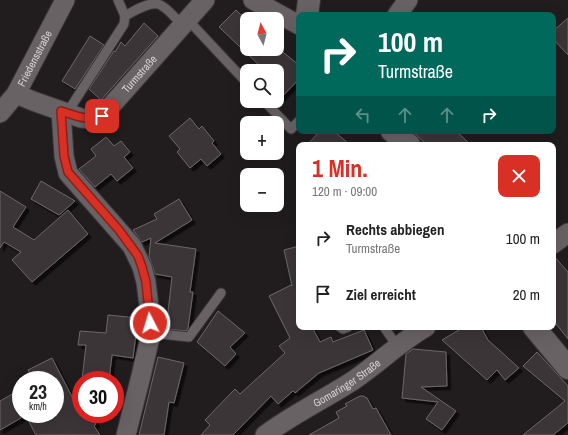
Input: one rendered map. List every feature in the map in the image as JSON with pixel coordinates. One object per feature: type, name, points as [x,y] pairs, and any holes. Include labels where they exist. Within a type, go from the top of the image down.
[{"type":"street","name":"Friedensstraße","points":[[0,113],[16,94],[65,0]]},
{"type":"street","name":"Turmstraße","points":[[16,94],[81,118],[91,119],[102,116],[205,0]]},
{"type":"street","points":[[253,0],[296,23]]},
{"type":"street","points":[[307,12],[309,0]]},
{"type":"street","points":[[398,12],[408,0]]},
{"type":"street","points":[[64,112],[64,156],[68,172],[132,246],[142,267],[150,314],[151,333],[126,435]]},
{"type":"street","points":[[556,242],[568,233]]},
{"type":"street","name":"Gomaringer Straße","points":[[265,435],[294,415],[352,381],[381,360],[397,346],[421,330]]},
{"type":"street","points":[[536,330],[568,368]]},
{"type":"lane","points":[[64,112],[124,24],[125,16],[118,0]]},
{"type":"lane","points":[[125,16],[149,5],[158,4],[185,22],[240,75]]},
{"type":"lane","points":[[271,108],[291,129],[296,124]]},
{"type":"lane","points":[[151,333],[189,338],[221,293]]},
{"type":"lane","points":[[386,330],[397,346]]},
{"type":"building","points":[[236,10],[240,14],[240,47],[219,27]]},
{"type":"building","points":[[568,18],[568,55],[556,42],[556,28]]},
{"type":"building","points":[[144,23],[158,36],[101,100],[89,89],[121,42],[125,46]]},
{"type":"building","points":[[90,36],[104,45],[75,89],[62,81]]},
{"type":"building","points":[[284,53],[296,63],[296,82],[284,95],[284,64],[258,64],[249,56],[284,56]]},
{"type":"building","points":[[190,118],[199,129],[202,126],[214,141],[212,143],[221,154],[207,166],[201,159],[190,168],[177,152],[180,149],[169,136]]},
{"type":"building","points":[[317,134],[337,134],[347,142],[310,142]]},
{"type":"building","points":[[415,134],[459,134],[468,142],[424,142]]},
{"type":"building","points":[[106,137],[114,146],[121,141],[130,152],[124,157],[133,168],[117,181],[111,174],[95,187],[79,169],[96,156],[91,149]]},
{"type":"building","points":[[41,181],[75,201],[59,215],[31,199]]},
{"type":"building","points":[[0,191],[26,207],[13,227],[34,240],[68,210],[88,234],[32,282],[12,260],[21,252],[4,242],[0,248]]},
{"type":"building","points":[[179,199],[192,220],[155,243],[196,249],[190,292],[193,292],[188,328],[186,331],[166,329],[172,277],[155,274],[149,256],[151,238],[142,242],[133,230],[157,219],[154,214]]},
{"type":"building","points":[[296,247],[296,330],[314,330],[320,342],[331,337],[333,342],[364,330],[373,350],[319,373],[295,393],[293,391],[278,404],[271,396],[233,435],[201,435],[210,425],[205,420],[235,389],[240,394],[285,353],[279,346],[290,338],[269,296],[291,285],[292,286],[284,250]]},
{"type":"building","points":[[556,258],[568,272],[568,339],[556,324]]},
{"type":"building","points":[[218,311],[245,333],[230,347],[236,354],[225,366],[197,342]]},
{"type":"building","points":[[108,315],[138,318],[133,358],[112,355],[110,371],[83,371],[86,345],[78,345],[80,331],[106,333]]},
{"type":"building","points":[[459,330],[483,330],[488,340],[519,368],[505,380],[497,370],[487,380],[442,340]]},
{"type":"building","points":[[413,349],[446,352],[447,386],[421,387],[456,411],[442,430],[426,419],[438,402],[402,398],[406,354]]},
{"type":"building","points":[[537,352],[568,386],[568,423],[553,435],[523,435],[565,401],[523,366]]},
{"type":"building","points":[[158,357],[184,363],[174,403],[169,402],[164,435],[139,435]]},
{"type":"building","points":[[52,358],[59,371],[28,371]]},
{"type":"building","points":[[64,381],[72,397],[72,423],[95,423],[94,426],[100,435],[36,435],[30,423],[64,423]]},
{"type":"building","points":[[12,394],[12,423],[0,430],[0,401]]},
{"type":"building","points":[[360,396],[367,398],[373,409],[376,408],[391,435],[309,435],[339,418],[336,412],[347,406],[345,404]]},
{"type":"route","points":[[102,116],[91,119],[81,118],[61,111],[64,156],[68,172],[119,230],[138,256],[146,282],[150,323]]}]
